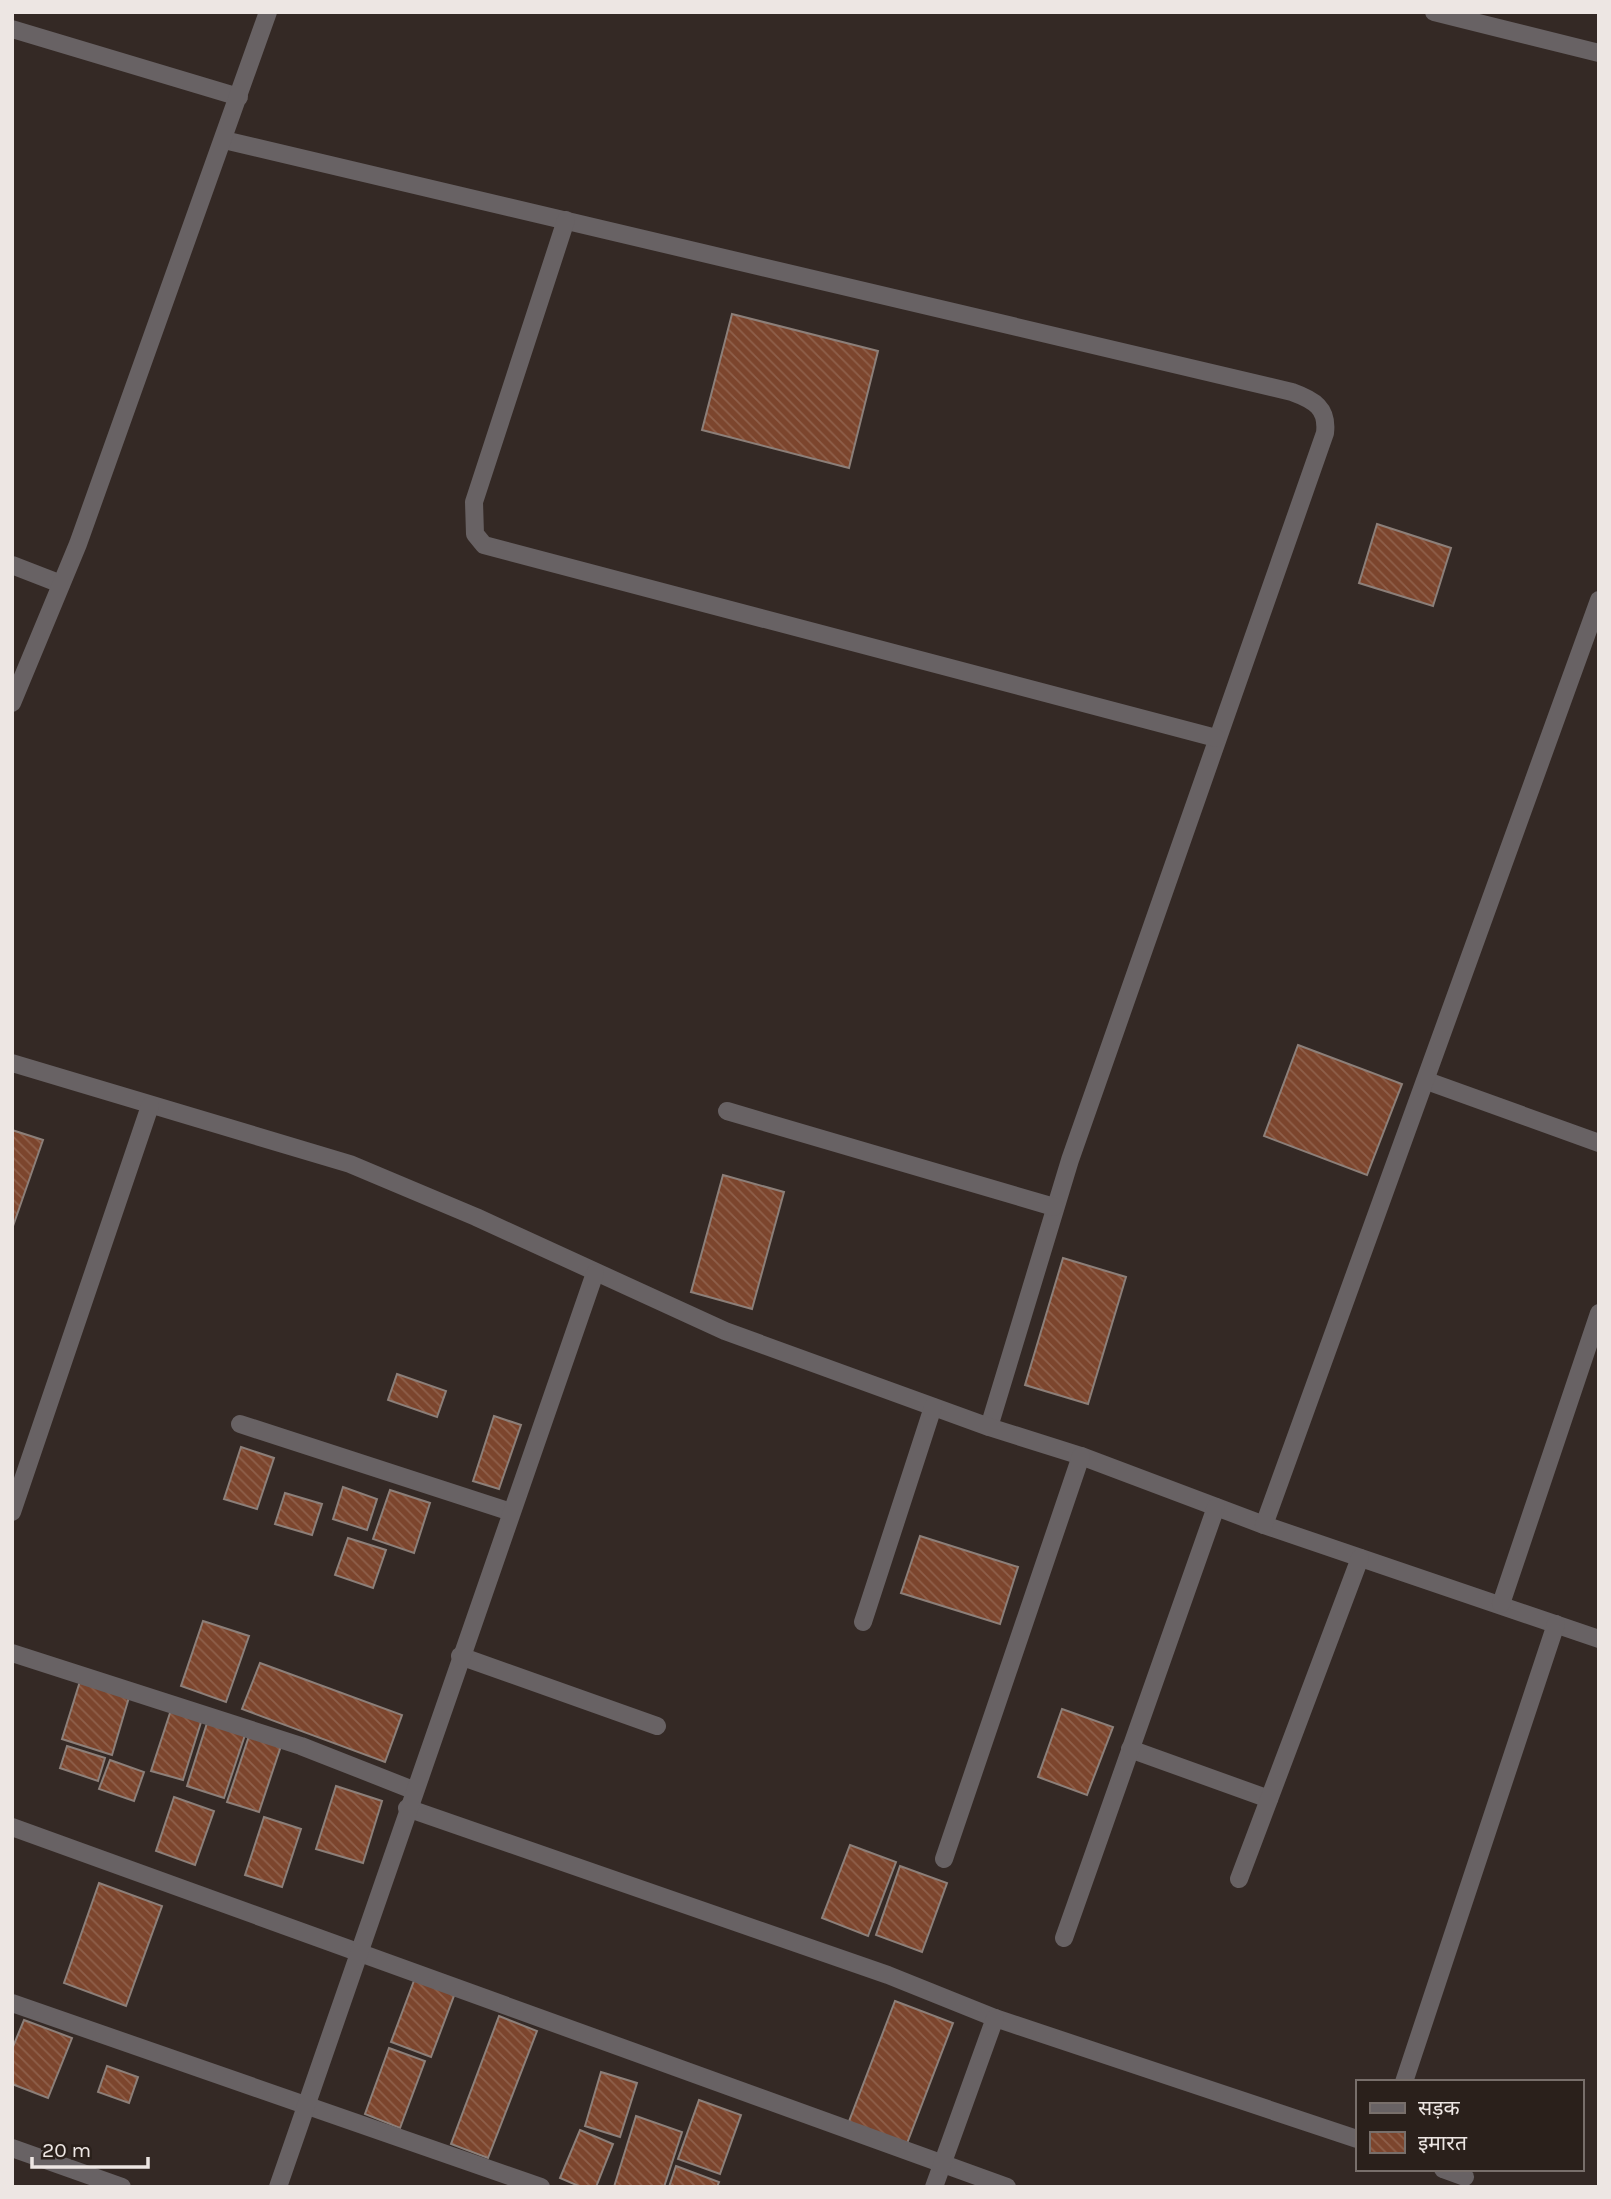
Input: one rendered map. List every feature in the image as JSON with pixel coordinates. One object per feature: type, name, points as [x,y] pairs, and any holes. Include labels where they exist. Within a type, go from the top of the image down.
[{"type":"street","points":[[12,703],[61,584],[225,140],[268,12]]},
{"type":"street","points":[[1434,12],[1599,53]]},
{"type":"street","points":[[12,29],[239,97]]},
{"type":"street","points":[[225,140],[1292,392],[1313,400],[1322,410],[1326,421],[1325,433],[1054,1207],[989,1427]]},
{"type":"street","points":[[566,220],[474,502],[475,534],[484,545],[1216,738]]},
{"type":"street","points":[[12,565],[61,584]]},
{"type":"street","points":[[1264,1525],[1427,1082],[1599,600]]},
{"type":"street","points":[[12,1063],[350,1164],[477,1217],[725,1331],[989,1427],[1081,1456],[1264,1525],[1599,1639]]},
{"type":"street","points":[[1427,1082],[1599,1143]]},
{"type":"street","points":[[12,1512],[150,1106]]},
{"type":"street","points":[[727,1111],[1054,1207]]},
{"type":"street","points":[[278,2187],[413,1790],[594,1273]]},
{"type":"street","points":[[1501,1604],[1599,1313]]},
{"type":"street","points":[[863,1622],[933,1407]]},
{"type":"street","points":[[240,1424],[511,1512]]},
{"type":"street","points":[[944,1859],[1081,1456]]},
{"type":"street","points":[[1064,1938],[1216,1507]]},
{"type":"street","points":[[1239,1879],[1360,1558]]},
{"type":"street","points":[[1405,2080],[1556,1624]]},
{"type":"street","points":[[12,1653],[301,1746],[413,1790]]},
{"type":"street","points":[[460,1657],[657,1726]]},
{"type":"street","points":[[1130,1749],[1269,1799]]},
{"type":"street","points":[[407,1808],[888,1975],[995,2018],[1356,2139]]},
{"type":"street","points":[[12,1828],[816,2115],[942,2165],[1007,2187]]},
{"type":"street","points":[[12,2003],[541,2187]]},
{"type":"street","points":[[934,2187],[995,2018]]},
{"type":"street","points":[[12,2148],[122,2187]]},
{"type":"street","points":[[1448,2171],[1464,2178]]},
{"type":"building","points":[[732,314],[878,351],[849,468],[702,430]]},
{"type":"building","points":[[1377,524],[1451,548],[1433,606],[1359,583]]},
{"type":"building","points":[[1298,1045],[1402,1084],[1367,1175],[1264,1136]]},
{"type":"building","points":[[12,1130],[43,1140],[12,1229]]},
{"type":"building","points":[[723,1175],[784,1192],[752,1309],[691,1292]]},
{"type":"building","points":[[1063,1258],[1126,1277],[1088,1404],[1025,1385]]},
{"type":"building","points":[[397,1374],[446,1391],[437,1417],[388,1400]]},
{"type":"building","points":[[494,1416],[521,1425],[499,1489],[473,1481]]},
{"type":"building","points":[[241,1447],[274,1458],[257,1509],[224,1499]]},
{"type":"building","points":[[343,1487],[377,1499],[367,1530],[333,1519]]},
{"type":"building","points":[[390,1490],[430,1503],[414,1553],[373,1539]]},
{"type":"building","points":[[285,1493],[322,1504],[312,1535],[275,1524]]},
{"type":"building","points":[[920,1536],[1018,1567],[1000,1624],[901,1593]]},
{"type":"building","points":[[348,1538],[386,1550],[373,1588],[335,1575]]},
{"type":"building","points":[[203,1621],[249,1636],[226,1702],[181,1686]]},
{"type":"building","points":[[260,1663],[402,1715],[385,1762],[242,1709]]},
{"type":"building","points":[[81,1678],[130,1694],[112,1755],[62,1739]]},
{"type":"building","points":[[1062,1709],[1113,1727],[1087,1795],[1038,1777]]},
{"type":"building","points":[[171,1710],[202,1719],[183,1780],[151,1771]]},
{"type":"building","points":[[208,1720],[246,1732],[224,1798],[187,1786]]},
{"type":"building","points":[[249,1736],[281,1746],[259,1812],[227,1802]]},
{"type":"building","points":[[67,1746],[105,1758],[98,1781],[60,1768]]},
{"type":"building","points":[[110,1760],[144,1772],[134,1801],[99,1789]]},
{"type":"building","points":[[336,1786],[382,1801],[363,1863],[316,1849]]},
{"type":"building","points":[[174,1797],[214,1811],[195,1865],[156,1851]]},
{"type":"building","points":[[264,1817],[301,1829],[282,1887],[245,1875]]},
{"type":"building","points":[[850,1845],[896,1862],[868,1936],[822,1918]]},
{"type":"building","points":[[900,1866],[947,1883],[922,1952],[876,1935]]},
{"type":"building","points":[[99,1883],[162,1906],[126,2006],[64,1983]]},
{"type":"building","points":[[415,1978],[455,1993],[431,2057],[391,2042]]},
{"type":"building","points":[[895,2001],[953,2023],[906,2146],[848,2124]]},
{"type":"building","points":[[499,2016],[537,2031],[488,2158],[451,2144]]},
{"type":"building","points":[[24,2020],[72,2038],[48,2098],[12,2084],[12,2049]]},
{"type":"building","points":[[389,2048],[425,2061],[400,2128],[365,2114]]},
{"type":"building","points":[[107,2066],[138,2077],[129,2103],[98,2092]]},
{"type":"building","points":[[601,2072],[637,2083],[620,2137],[585,2126]]},
{"type":"building","points":[[699,2100],[741,2115],[720,2174],[678,2159]]},
{"type":"building","points":[[636,2116],[682,2132],[664,2187],[614,2187]]},
{"type":"building","points":[[580,2130],[613,2144],[596,2187],[581,2187],[560,2178]]},
{"type":"building","points":[[676,2166],[719,2182],[717,2187],[669,2187]]}]
